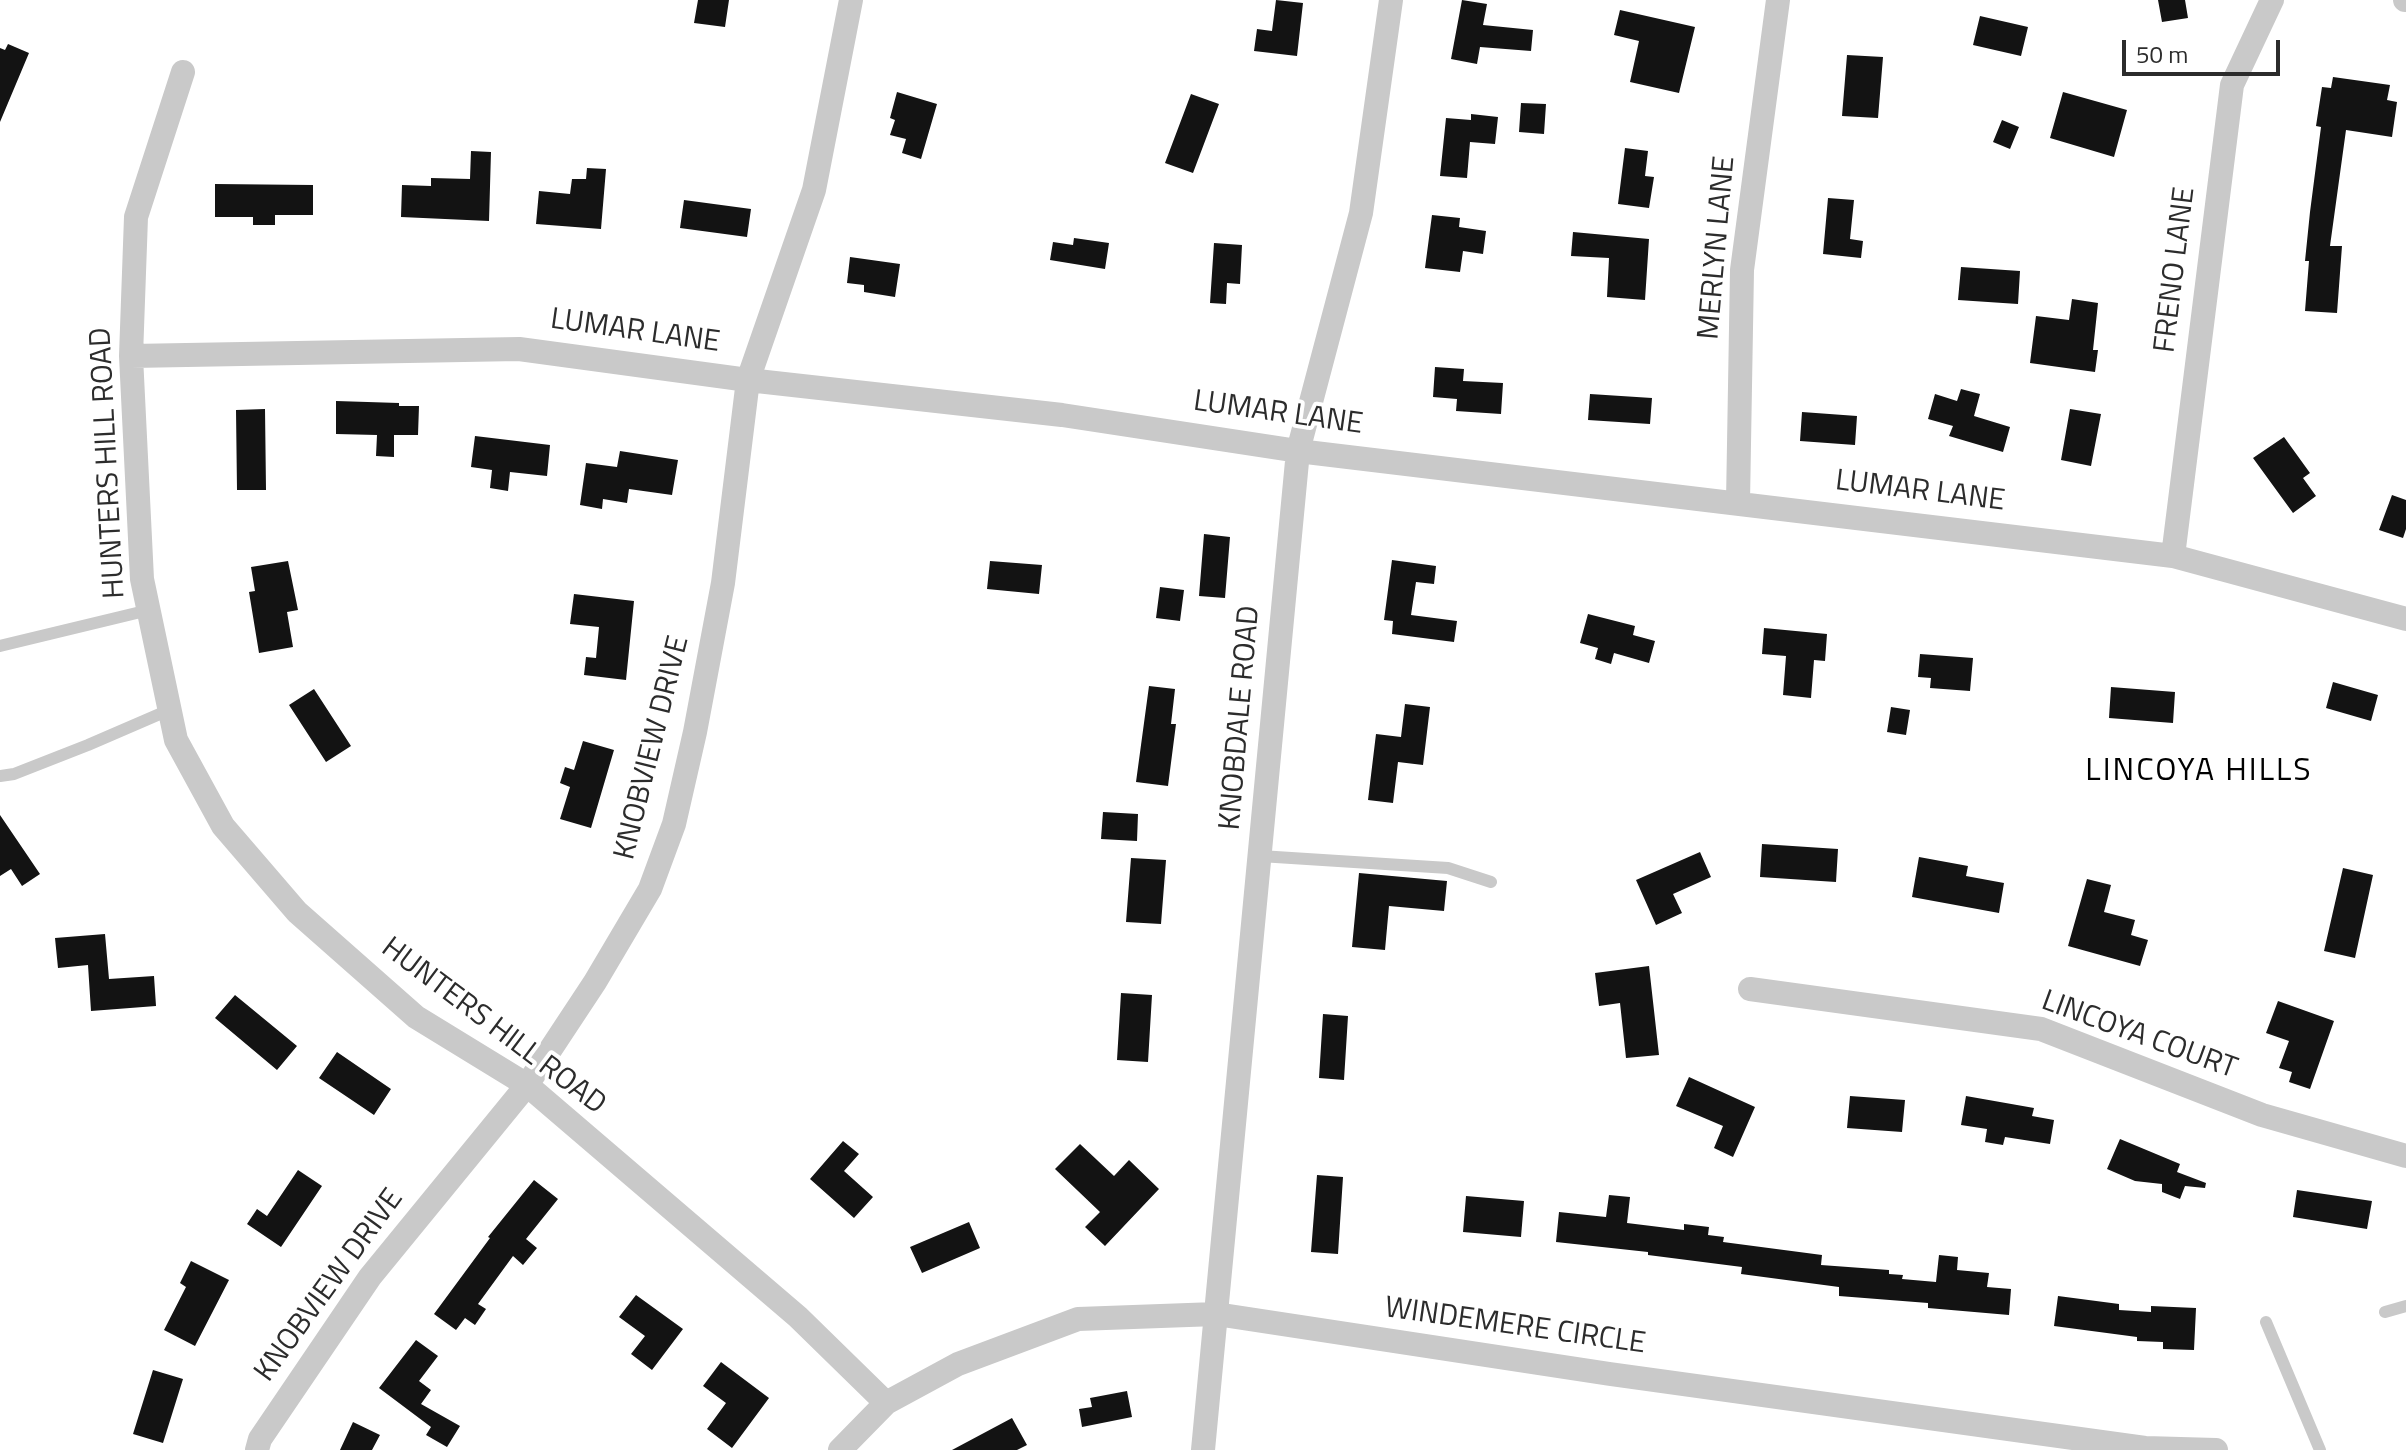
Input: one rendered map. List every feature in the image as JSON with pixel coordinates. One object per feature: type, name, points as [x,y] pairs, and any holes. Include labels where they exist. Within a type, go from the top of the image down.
[{"type":"street","name":"KNOBVIEW DRIVE","points":[[257,1450],[260,1439],[370,1277],[527,1085],[595,982],[650,889],[674,824],[695,732],[723,583],[748,380],[814,190],[851,0]]},
{"type":"street","name":"KNOBDALE ROAD","points":[[1203,1450],[1298,451],[1361,213],[1391,0]]},
{"type":"street","name":"MERLYN LANE","points":[[1738,502],[1742,270],[1778,0]]},
{"type":"street","name":"FRENO LANE","points":[[2173,556],[2232,85],[2272,0]]},
{"type":"street","name":"HUNTERS HILL ROAD","points":[[183,72],[136,217],[131,356],[142,579],[176,740],[223,826],[297,912],[416,1017],[527,1085],[798,1317],[886,1403]]},
{"type":"street","name":"LUMAR LANE","points":[[131,356],[519,349],[748,380],[1062,415],[1298,451],[2173,556],[2406,619]]},
{"type":"street","name":"LINCOYA COURT","points":[[1750,989],[2041,1029],[2262,1115],[2406,1156]]},
{"type":"street","name":"WINDEMERE CIRCLE","points":[[840,1450],[886,1403],[958,1364],[1078,1319],[1216,1314],[1468,1353],[2145,1448],[2216,1450]]},
{"type":"lane","points":[[0,646],[149,610]]},
{"type":"lane","points":[[0,776],[14,774],[169,710]]},
{"type":"lane","points":[[1260,856],[1448,868],[1491,882]]},
{"type":"lane","points":[[2385,1312],[2406,1306]]},
{"type":"lane","points":[[2266,1322],[2320,1450]]},
{"type":"building","points":[[698,0],[729,0],[725,27],[694,23]]},
{"type":"building","points":[[1276,0],[1303,3],[1297,56],[1254,51],[1257,29],[1272,31]]},
{"type":"building","points":[[1462,0],[1487,4],[1483,25],[1533,30],[1531,51],[1480,47],[1477,64],[1451,59]]},
{"type":"building","points":[[2158,0],[2185,0],[2188,18],[2162,22]]},
{"type":"building","points":[[1620,10],[1695,27],[1679,93],[1630,82],[1639,41],[1614,35]]},
{"type":"building","points":[[1980,16],[2028,27],[2021,56],[1973,45]]},
{"type":"building","points":[[8,44],[29,53],[0,122],[0,48],[5,50]]},
{"type":"building","points":[[1847,55],[1883,57],[1878,118],[1842,116]]},
{"type":"building","points":[[2333,77],[2390,85],[2387,100],[2397,102],[2392,137],[2346,130],[2330,246],[2342,246],[2337,313],[2305,311],[2309,261],[2305,261],[2321,127],[2316,126],[2322,87],[2331,88]]},
{"type":"building","points":[[897,92],[937,104],[921,159],[902,153],[906,139],[890,135],[895,120],[890,118]]},
{"type":"building","points":[[2063,92],[2127,110],[2114,157],[2050,138]]},
{"type":"building","points":[[1191,94],[1219,104],[1193,173],[1165,163]]},
{"type":"building","points":[[1521,103],[1546,104],[1544,134],[1519,132]]},
{"type":"building","points":[[1471,114],[1498,117],[1495,144],[1470,142],[1467,178],[1440,176],[1446,118],[1471,120]]},
{"type":"building","points":[[2002,120],[2019,127],[2010,149],[1993,142]]},
{"type":"building","points":[[1625,148],[1648,151],[1645,176],[1654,177],[1649,208],[1618,204]]},
{"type":"building","points":[[471,151],[491,152],[489,221],[401,217],[402,185],[431,186],[431,178],[470,179]]},
{"type":"building","points":[[587,168],[606,169],[601,229],[536,224],[539,191],[570,194],[572,179],[586,179]]},
{"type":"building","points":[[215,184],[313,185],[313,215],[275,215],[275,225],[253,225],[253,217],[215,217]]},
{"type":"building","points":[[1828,198],[1854,200],[1850,239],[1863,241],[1861,258],[1823,254]]},
{"type":"building","points":[[684,200],[751,209],[747,237],[680,228]]},
{"type":"building","points":[[1432,215],[1460,218],[1459,227],[1486,231],[1483,254],[1463,251],[1460,272],[1425,268]]},
{"type":"building","points":[[1573,232],[1649,239],[1645,300],[1607,297],[1609,258],[1571,256]]},
{"type":"building","points":[[1074,238],[1109,243],[1105,269],[1050,260],[1053,242],[1073,245]]},
{"type":"building","points":[[1214,243],[1242,245],[1240,284],[1227,283],[1226,304],[1210,303]]},
{"type":"building","points":[[850,257],[900,264],[895,297],[864,292],[864,285],[847,283]]},
{"type":"building","points":[[1961,267],[2020,271],[2018,304],[1958,300]]},
{"type":"building","points":[[2072,299],[2098,303],[2093,350],[2098,350],[2095,372],[2030,363],[2036,316],[2069,320]]},
{"type":"building","points":[[1435,367],[1464,369],[1463,381],[1503,383],[1501,414],[1456,411],[1457,399],[1433,397]]},
{"type":"building","points":[[1961,389],[1980,394],[1974,416],[2010,427],[2003,452],[1949,436],[1953,426],[1928,419],[1935,394],[1957,401]]},
{"type":"building","points":[[1590,394],[1652,398],[1650,424],[1588,420]]},
{"type":"building","points":[[336,401],[419,406],[418,435],[394,435],[394,457],[376,456],[377,435],[336,434]]},
{"type":"building","points":[[265,409],[266,490],[237,490],[236,410]]},
{"type":"building","points":[[2070,409],[2101,414],[2091,466],[2061,460]]},
{"type":"building","points":[[1802,412],[1857,416],[1855,445],[1800,441]]},
{"type":"building","points":[[475,436],[550,445],[547,476],[510,472],[508,491],[490,488],[492,470],[471,467]]},
{"type":"building","points":[[2284,437],[2310,473],[2303,478],[2316,496],[2293,513],[2253,458]]},
{"type":"building","points":[[620,451],[678,460],[672,495],[629,489],[627,503],[603,499],[602,509],[580,505],[586,463],[617,467]]},
{"type":"building","points":[[2392,495],[2406,500],[2403,538],[2379,530]]},
{"type":"building","points":[[1204,534],[1230,537],[1225,598],[1199,596]]},
{"type":"building","points":[[1392,560],[1436,566],[1434,584],[1416,582],[1411,615],[1457,621],[1454,642],[1392,634],[1393,621],[1384,620]]},
{"type":"building","points":[[288,561],[298,610],[287,612],[293,647],[259,653],[249,592],[255,591],[251,567]]},
{"type":"building","points":[[990,561],[1042,565],[1039,594],[987,589]]},
{"type":"building","points":[[1160,587],[1184,590],[1180,621],[1156,618]]},
{"type":"building","points":[[574,594],[634,601],[626,680],[584,675],[586,657],[596,658],[599,627],[570,624]]},
{"type":"building","points":[[1588,614],[1635,626],[1633,635],[1655,641],[1649,663],[1614,653],[1611,664],[1595,659],[1598,648],[1580,643]]},
{"type":"building","points":[[1764,628],[1827,634],[1825,661],[1814,660],[1811,698],[1783,695],[1786,656],[1762,654]]},
{"type":"building","points":[[1920,654],[1973,658],[1970,691],[1930,688],[1931,678],[1918,677]]},
{"type":"building","points":[[2333,682],[2378,695],[2371,721],[2326,708]]},
{"type":"building","points":[[1149,686],[1175,689],[1171,724],[1176,724],[1168,786],[1136,782]]},
{"type":"building","points":[[2111,687],[2175,692],[2173,723],[2109,718]]},
{"type":"building","points":[[314,689],[351,746],[326,762],[289,705]]},
{"type":"building","points":[[1405,704],[1430,707],[1423,765],[1398,762],[1393,803],[1368,800],[1376,734],[1401,737]]},
{"type":"building","points":[[1891,707],[1910,710],[1906,735],[1887,732]]},
{"type":"building","points":[[583,741],[614,750],[591,828],[560,819],[570,787],[560,783],[565,767],[574,770]]},
{"type":"building","points":[[1103,812],[1138,814],[1137,841],[1101,839]]},
{"type":"building","points":[[0,815],[40,874],[22,886],[11,869],[0,876]]},
{"type":"building","points":[[1762,844],[1838,849],[1836,882],[1760,877]]},
{"type":"building","points":[[1700,852],[1711,877],[1673,894],[1682,913],[1656,925],[1636,880]]},
{"type":"building","points":[[1919,857],[1968,866],[1966,876],[2004,883],[1999,913],[1912,897]]},
{"type":"building","points":[[1131,858],[1166,860],[1161,924],[1126,922]]},
{"type":"building","points":[[2343,868],[2373,875],[2355,958],[2324,951]]},
{"type":"building","points":[[1359,873],[1447,881],[1444,911],[1389,906],[1385,950],[1352,947]]},
{"type":"building","points":[[2087,879],[2111,885],[2104,912],[2135,920],[2131,935],[2148,940],[2140,966],[2068,946]]},
{"type":"building","points":[[105,934],[109,979],[154,976],[156,1006],[91,1011],[88,965],[58,968],[55,938]]},
{"type":"building","points":[[1649,966],[1659,1055],[1626,1058],[1620,1003],[1599,1006],[1595,973]]},
{"type":"building","points":[[1121,993],[1152,995],[1148,1062],[1117,1060]]},
{"type":"building","points":[[235,995],[297,1046],[277,1070],[215,1018]]},
{"type":"building","points":[[2278,1001],[2334,1021],[2310,1089],[2289,1082],[2292,1072],[2279,1068],[2289,1041],[2266,1033]]},
{"type":"building","points":[[1323,1014],[1348,1016],[1344,1080],[1319,1078]]},
{"type":"building","points":[[337,1052],[391,1089],[374,1115],[319,1078]]},
{"type":"building","points":[[1689,1077],[1755,1107],[1733,1157],[1714,1148],[1723,1126],[1676,1106]]},
{"type":"building","points":[[1850,1096],[1905,1100],[1902,1132],[1847,1128]]},
{"type":"building","points":[[1966,1096],[2034,1108],[2032,1116],[2054,1120],[2050,1144],[2005,1137],[2003,1145],[1985,1142],[1987,1129],[1961,1125]]},
{"type":"building","points":[[2120,1139],[2180,1164],[2177,1172],[2206,1183],[2205,1188],[2185,1186],[2180,1199],[2162,1192],[2162,1184],[2135,1181],[2107,1169]]},
{"type":"building","points":[[843,1141],[859,1154],[844,1171],[873,1197],[854,1218],[810,1179]]},
{"type":"building","points":[[1080,1144],[1114,1176],[1129,1160],[1159,1189],[1105,1246],[1085,1227],[1100,1212],[1055,1169]]},
{"type":"building","points":[[298,1170],[322,1186],[281,1247],[247,1224],[257,1209],[267,1216]]},
{"type":"building","points":[[1317,1175],[1343,1177],[1338,1254],[1311,1252]]},
{"type":"building","points":[[534,1180],[558,1199],[526,1239],[537,1248],[523,1265],[513,1256],[478,1304],[486,1309],[475,1325],[465,1318],[456,1330],[434,1314],[488,1237]]},
{"type":"building","points":[[2297,1190],[2372,1201],[2367,1229],[2293,1217]]},
{"type":"building","points":[[1609,1195],[1630,1197],[1627,1223],[1684,1230],[1684,1224],[1709,1227],[1708,1235],[1724,1237],[1723,1242],[1822,1255],[1821,1265],[1889,1270],[1889,1274],[1903,1275],[1902,1279],[1936,1282],[1939,1255],[1958,1257],[1957,1270],[1989,1273],[1987,1287],[2011,1289],[2009,1315],[1928,1308],[1928,1303],[1839,1296],[1839,1287],[1741,1274],[1742,1267],[1556,1242],[1559,1212],[1606,1217]]},
{"type":"building","points":[[1466,1196],[1524,1201],[1521,1237],[1463,1232]]},
{"type":"building","points":[[969,1222],[980,1248],[922,1273],[910,1247]]},
{"type":"building","points":[[191,1261],[229,1280],[195,1346],[164,1330],[186,1287],[180,1283]]},
{"type":"building","points":[[636,1295],[683,1329],[652,1370],[631,1354],[645,1336],[619,1317]]},
{"type":"building","points":[[2058,1296],[2119,1304],[2119,1310],[2151,1312],[2151,1306],[2196,1308],[2194,1350],[2163,1349],[2163,1342],[2137,1341],[2137,1337],[2054,1326]]},
{"type":"building","points":[[416,1340],[438,1356],[419,1381],[431,1390],[421,1404],[460,1426],[447,1447],[426,1435],[431,1427],[379,1388]]},
{"type":"building","points":[[721,1362],[769,1398],[732,1448],[707,1429],[726,1403],[703,1386]]},
{"type":"building","points":[[153,1370],[183,1379],[163,1443],[133,1434]]},
{"type":"building","points":[[1127,1391],[1132,1417],[1082,1427],[1079,1409],[1092,1407],[1090,1398]]},
{"type":"building","points":[[1012,1418],[1027,1445],[1017,1450],[952,1450]]},
{"type":"building","points":[[353,1422],[380,1435],[372,1450],[340,1450]]},
{"type":"district","name":"LINCOYA HILLS","points":[[2199,772]]}]
